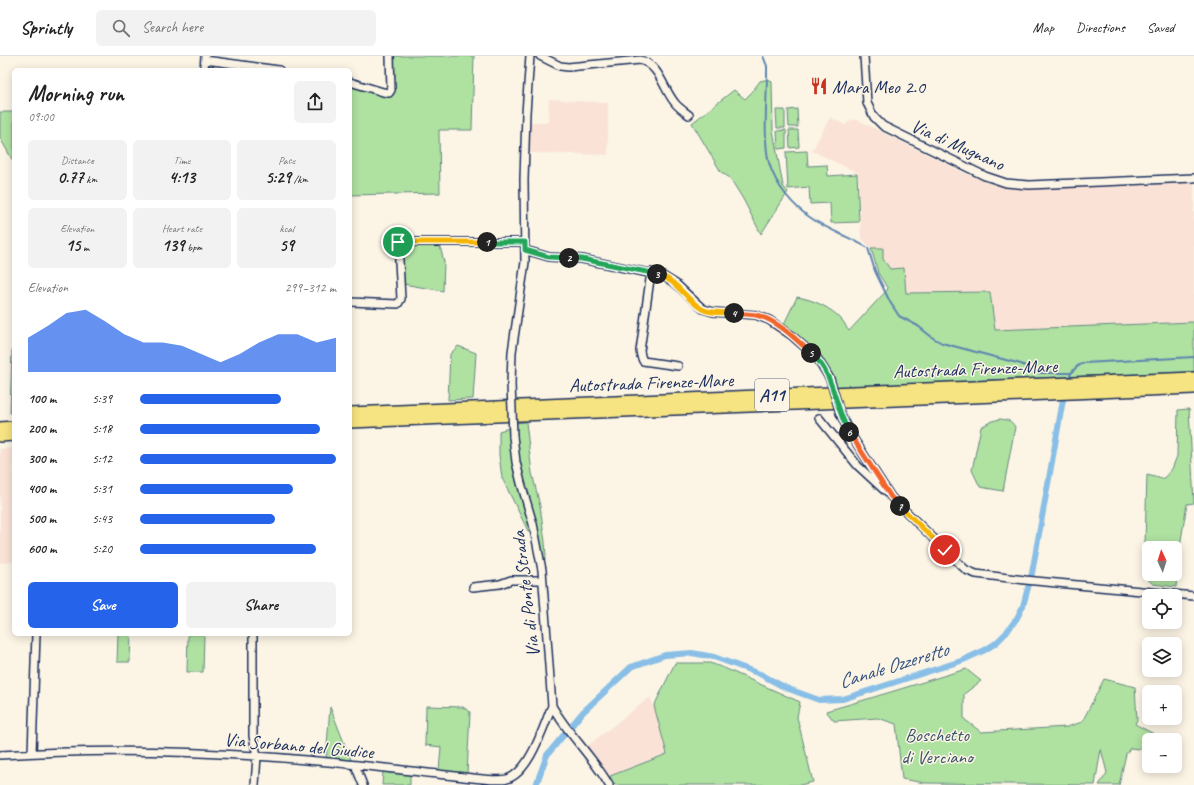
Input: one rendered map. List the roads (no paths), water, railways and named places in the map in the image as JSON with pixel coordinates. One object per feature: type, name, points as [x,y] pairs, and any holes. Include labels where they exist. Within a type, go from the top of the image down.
[{"type":"highway","name":"Autostrada Firenze-Mare","points":[[352,413],[1194,378]]},
{"type":"highway","name":"Autostrada Firenze-Mare","points":[[352,422],[1194,388]]},
{"type":"highway","points":[[0,428],[12,427]]},
{"type":"highway","points":[[0,436],[12,436]]},
{"type":"street","points":[[352,83],[389,93],[392,90],[390,56]]},
{"type":"street","name":"Via di Ponte Strada","points":[[530,56],[525,120],[525,262],[512,352],[511,384],[513,436],[520,483],[533,524],[542,570],[546,608],[552,706],[609,785]]},
{"type":"street","points":[[540,56],[560,66],[568,67],[640,60],[646,62],[654,68],[674,103],[689,115]]},
{"type":"street","name":"Via di Mugnano","points":[[864,56],[867,103],[874,117],[883,126],[985,176],[1006,183],[1029,185],[1194,178]]},
{"type":"street","points":[[204,68],[205,58],[245,67]]},
{"type":"street","points":[[352,302],[398,304],[401,299],[398,242],[525,246],[549,257],[582,259],[651,272],[663,276],[676,284],[703,309],[714,312],[756,315],[769,320],[791,335],[817,358],[830,379],[840,413],[848,430],[891,497]]},
{"type":"street","points":[[651,272],[640,351],[641,356],[643,361],[678,366]]},
{"type":"street","points":[[819,418],[858,466],[966,570],[976,574],[1025,580],[1194,596]]},
{"type":"street","points":[[473,588],[500,584],[511,580],[542,580]]},
{"type":"street","points":[[32,753],[36,636]]},
{"type":"street","points":[[253,636],[253,736],[257,756],[254,785]]},
{"type":"street","name":"Via Sorbano del Giudice","points":[[0,755],[32,753],[190,752],[257,756],[474,778],[506,779],[514,775],[524,766],[552,706]]},
{"type":"street","points":[[355,765],[363,785]]},
{"type":"waterway","points":[[763,56],[767,66],[767,154],[776,180],[786,195],[806,215],[827,228],[868,248],[875,271],[890,302],[899,316],[918,326],[942,343],[1021,364],[1039,373],[1071,373]]},
{"type":"waterway","name":"Canale Ozzeretto","points":[[1069,377],[1075,368],[1084,363],[1194,357]]},
{"type":"waterway","name":"Canale Ozzeretto","points":[[536,785],[547,755],[583,712],[631,667],[665,655],[692,653],[714,657],[760,674],[786,688],[819,700],[843,699],[961,661],[996,643],[1006,633],[1017,618],[1023,606],[1032,573],[1063,400]]},
{"type":"place","name":"Mara Meo 2.0","points":[[819,86]]},
{"type":"park label","name":"Boschetto di Verciano","points":[[937,745]]}]
